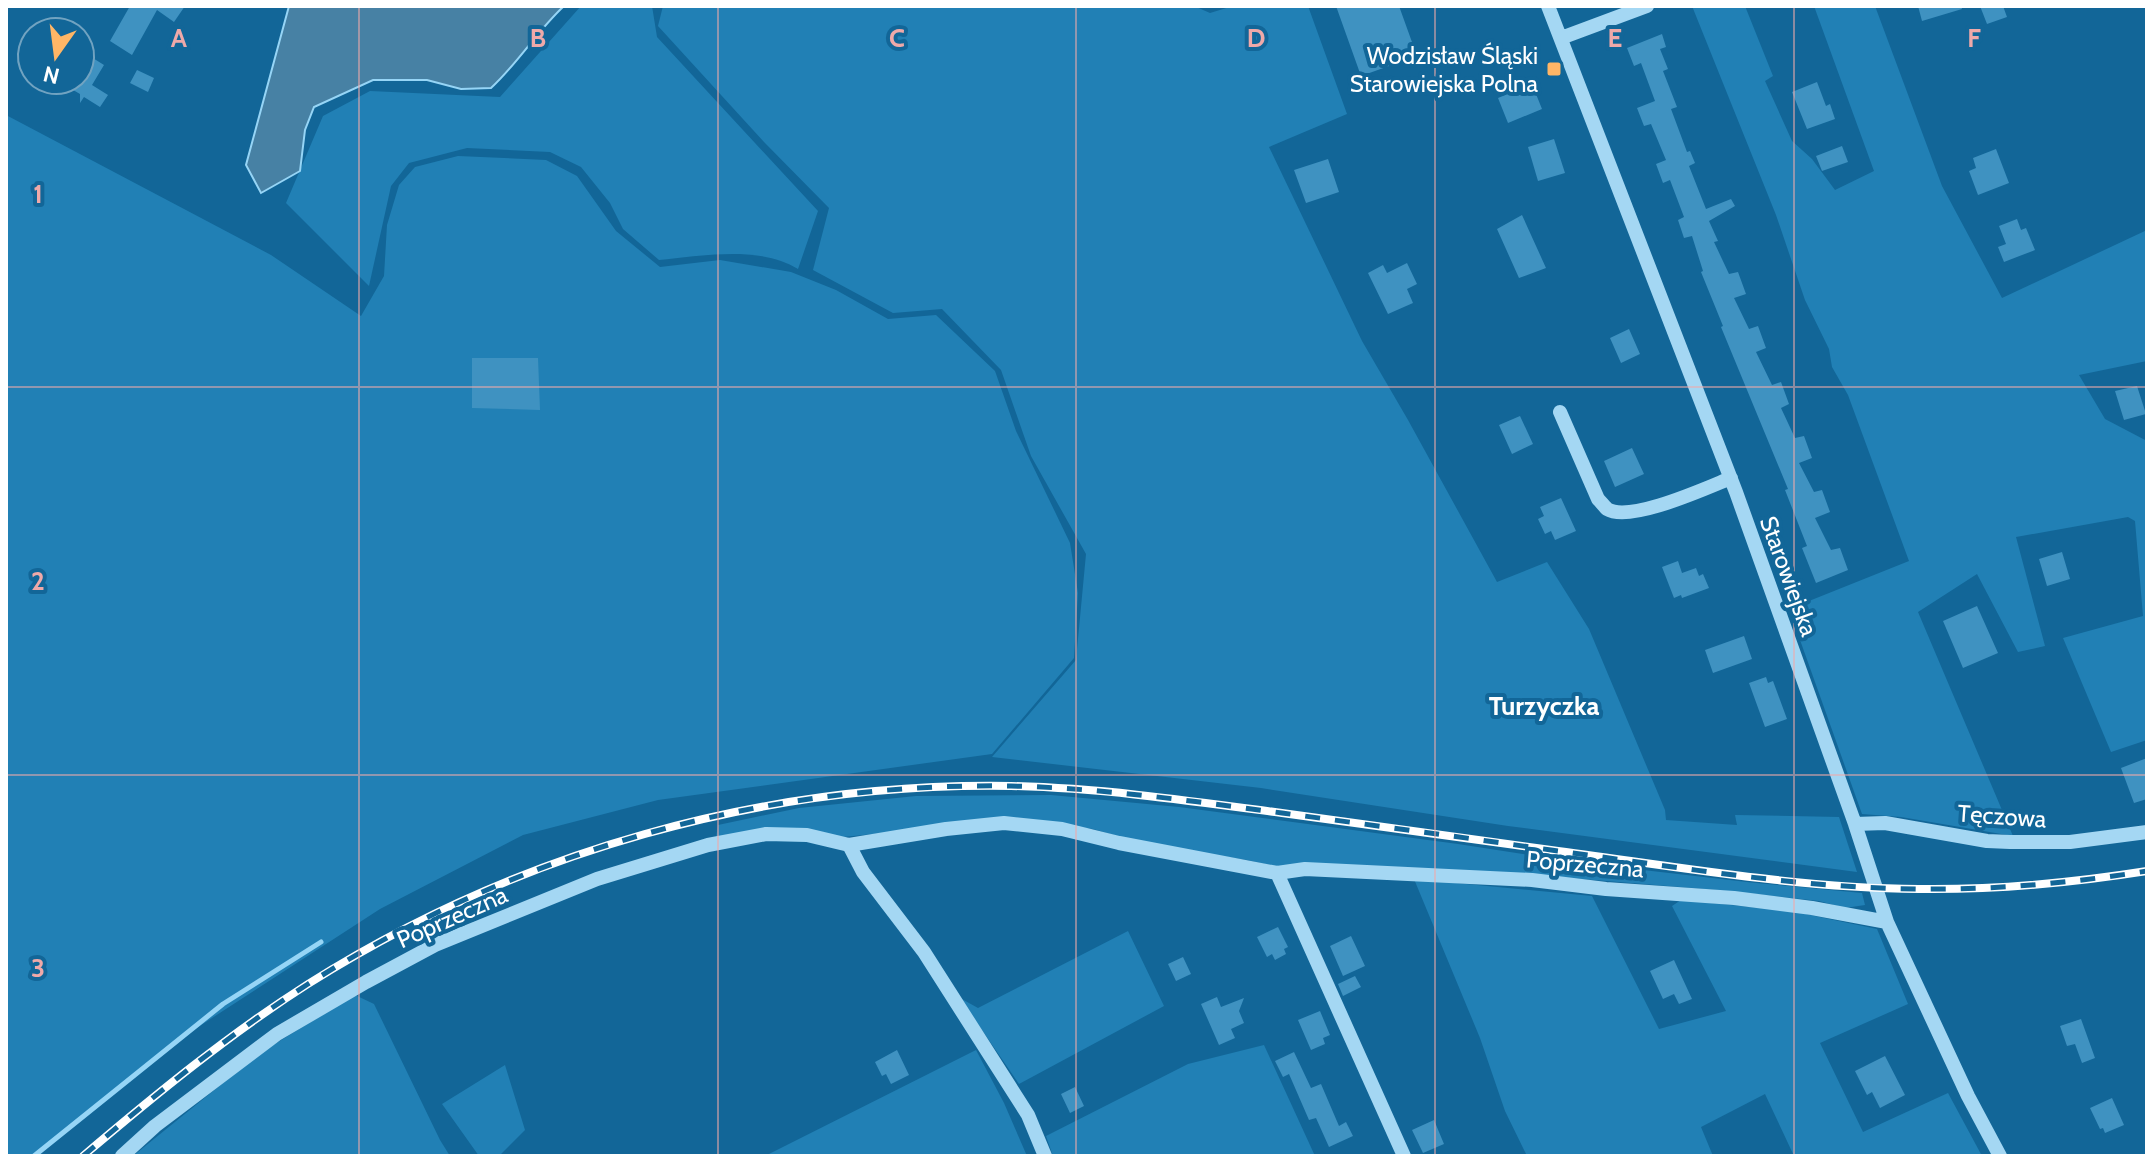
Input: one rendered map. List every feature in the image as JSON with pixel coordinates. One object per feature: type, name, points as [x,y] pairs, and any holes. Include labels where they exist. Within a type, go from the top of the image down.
[{"type":"street","name":"Starowiejska","points":[[1548,6],[1731,478],[1887,922],[1968,1096],[2000,1156]]},
{"type":"street","points":[[1561,38],[1647,6]]},
{"type":"street","points":[[1560,412],[1598,499],[1606,509],[1635,512],[1731,478]]},
{"type":"street","name":"Poprzeczna","points":[[122,1156],[155,1126],[277,1034],[435,945],[597,879],[708,845],[766,834],[807,835],[849,845],[1004,823],[1062,829],[1277,873],[1305,869],[1532,880],[1734,898],[1887,922]]},
{"type":"street","name":"Tęczowa","points":[[1855,824],[1885,823],[1987,841],[2010,842],[2070,842],[2147,832]]},
{"type":"street","points":[[849,845],[863,872],[924,952],[1028,1115],[1045,1156]]},
{"type":"street","points":[[1277,873],[1404,1156]]},
{"type":"shaded area","points":[[289,6],[564,6],[491,88],[461,89],[427,80],[373,80],[314,107],[305,130],[300,171],[261,193],[246,165]]},
{"type":"shaded area","points":[[581,6],[652,6],[657,37],[818,211],[798,269],[766,257],[748,255],[659,260],[623,229],[610,203],[581,167],[550,152],[467,148],[409,163],[391,186],[369,286],[286,203],[323,116],[370,91],[500,97]]},
{"type":"shaded area","points":[[663,6],[1194,6],[1210,13],[1233,6],[1308,6],[1347,114],[1269,147],[1362,341],[1497,582],[1547,562],[1589,629],[1665,810],[1666,820],[1737,825],[1735,815],[1839,817],[1857,872],[1508,826],[1261,788],[992,757],[1076,660],[1086,554],[1031,456],[1001,370],[942,309],[893,313],[813,270],[829,208],[658,26]]},
{"type":"shaded area","points":[[1692,6],[1745,6],[1773,76],[1765,81],[1792,141],[1812,159],[1835,190],[1874,171],[1814,6],[1875,6],[1942,186],[2002,298],[2147,230],[2147,361],[2079,375],[2105,419],[2147,441],[2147,740],[2111,752],[2063,638],[2143,616],[2135,521],[2128,517],[2016,537],[2045,646],[2018,652],[1977,574],[1918,612],[2013,836],[1901,817],[1862,814],[1789,609],[1909,561],[1848,395],[1832,367],[1829,349],[1805,300],[1776,215]]},
{"type":"shaded area","points":[[6,115],[271,255],[361,316],[384,276],[387,225],[399,185],[415,167],[458,156],[546,160],[577,176],[616,231],[660,267],[720,260],[791,272],[836,290],[888,319],[936,315],[995,371],[1016,431],[1070,543],[1078,593],[1074,658],[992,754],[658,800],[523,835],[380,909],[172,1044],[36,1156],[6,1156]]},
{"type":"shaded area","points":[[1051,795],[1179,807],[1574,862],[1862,893],[1865,905],[1845,908],[1819,901],[1717,890],[1557,877],[1279,867],[1145,844],[1093,829],[1019,820],[843,837],[716,838],[718,825],[799,808],[916,796]]},
{"type":"shaded area","points":[[1414,879],[1592,896],[1659,1029],[1726,1011],[1672,906],[1681,900],[1791,911],[1877,929],[1908,1004],[1820,1043],[1863,1132],[1948,1093],[1982,1156],[1794,1156],[1765,1094],[1701,1127],[1713,1156],[1527,1156],[1505,1111],[1480,1038]]},
{"type":"shaded area","points":[[1128,931],[1164,1006],[1019,1084],[960,998],[978,1008]]},
{"type":"shaded area","points":[[355,995],[374,1004],[450,1156],[133,1156],[260,1053]]},
{"type":"shaded area","points":[[1264,1045],[1315,1156],[1053,1156],[1046,1136],[1188,1064]]},
{"type":"shaded area","points":[[976,1050],[1027,1156],[765,1156]]},
{"type":"shaded area","points":[[505,1065],[525,1130],[499,1156],[479,1156],[442,1104]]},
{"type":"building","points":[[130,6],[185,6],[174,22],[157,10],[132,55],[110,41]]},
{"type":"building","points":[[1336,6],[1399,6],[1417,56],[1361,76]]},
{"type":"building","points":[[1918,6],[1961,6],[1962,9],[1922,21]]},
{"type":"building","points":[[1980,6],[2003,6],[2007,17],[1987,24]]},
{"type":"building","points":[[1662,34],[1666,47],[1660,49],[1668,69],[1663,71],[1677,107],[1671,109],[1687,152],[1690,151],[1695,163],[1689,166],[1706,209],[1731,199],[1735,206],[1709,221],[1718,241],[1714,242],[1729,274],[1738,272],[1746,294],[1734,298],[1749,329],[1758,326],[1766,348],[1756,352],[1772,385],[1781,382],[1789,404],[1781,408],[1795,438],[1804,436],[1812,458],[1799,463],[1814,492],[1822,490],[1830,512],[1815,518],[1831,550],[1840,548],[1848,570],[1816,583],[1802,548],[1807,546],[1785,490],[1788,489],[1721,327],[1692,236],[1684,238],[1678,220],[1684,217],[1670,180],[1663,183],[1656,164],[1666,160],[1651,124],[1644,126],[1637,108],[1655,101],[1641,63],[1634,66],[1627,48]]},
{"type":"building","points":[[96,60],[104,65],[96,78]]},
{"type":"building","points":[[137,70],[154,78],[148,92],[130,83]]},
{"type":"building","points":[[1817,82],[1826,106],[1830,104],[1835,119],[1807,129],[1792,92]]},
{"type":"building","points":[[1532,84],[1542,109],[1508,123],[1498,98]]},
{"type":"building","points":[[96,88],[108,95],[100,107],[84,97],[80,103],[80,96],[96,96]]},
{"type":"building","points":[[1554,139],[1565,173],[1538,181],[1528,147]]},
{"type":"building","points":[[1842,146],[1848,162],[1822,171],[1816,156]]},
{"type":"building","points":[[1996,149],[2009,183],[1978,195],[1969,171],[1976,168],[1973,158]]},
{"type":"building","points":[[1328,159],[1339,192],[1306,203],[1294,170]]},
{"type":"building","points":[[1522,215],[1546,268],[1519,278],[1497,229]]},
{"type":"building","points":[[2017,219],[2021,230],[2026,228],[2035,250],[2004,262],[1998,247],[2006,244],[1999,226]]},
{"type":"building","points":[[1407,263],[1417,284],[1407,289],[1413,303],[1388,314],[1368,273],[1383,265],[1387,273]]},
{"type":"building","points":[[1629,329],[1640,354],[1621,363],[1610,338]]},
{"type":"building","points":[[472,358],[538,358],[540,410],[472,408]]},
{"type":"building","points":[[2137,386],[2146,414],[2124,420],[2115,391]]},
{"type":"building","points":[[1520,416],[1533,444],[1512,454],[1499,425]]},
{"type":"building","points":[[1632,448],[1644,474],[1615,487],[1604,461]]},
{"type":"building","points":[[1561,498],[1576,531],[1555,540],[1551,531],[1545,534],[1538,519],[1544,516],[1540,507]]},
{"type":"building","points":[[2062,552],[2070,579],[2047,586],[2039,559]]},
{"type":"building","points":[[1678,561],[1682,573],[1696,568],[1699,576],[1703,574],[1709,588],[1674,598],[1662,567]]},
{"type":"building","points":[[1977,606],[1998,653],[1963,668],[1943,621]]},
{"type":"building","points":[[1744,636],[1752,659],[1713,673],[1705,650]]},
{"type":"building","points":[[1766,677],[1768,683],[1773,681],[1787,719],[1765,727],[1749,683]]},
{"type":"building","points":[[2147,758],[2147,799],[2134,803],[2121,768]]},
{"type":"building","points":[[1278,927],[1288,947],[1284,949],[1286,954],[1275,960],[1272,954],[1267,957],[1257,937]]},
{"type":"building","points":[[1351,936],[1365,966],[1343,976],[1330,946]]},
{"type":"building","points":[[1183,957],[1191,974],[1176,981],[1168,964]]},
{"type":"building","points":[[1674,960],[1692,999],[1679,1004],[1674,994],[1663,999],[1650,971]]},
{"type":"building","points":[[1355,976],[1361,987],[1343,996],[1338,984]]},
{"type":"building","points":[[1217,997],[1221,1007],[1244,998],[1239,1011],[1244,1023],[1231,1029],[1235,1038],[1219,1045],[1201,1004]]},
{"type":"building","points":[[1320,1011],[1330,1035],[1323,1038],[1325,1044],[1311,1050],[1298,1020]]},
{"type":"building","points":[[2081,1019],[2095,1058],[2082,1063],[2075,1044],[2067,1046],[2060,1026]]},
{"type":"building","points":[[897,1050],[909,1075],[891,1084],[886,1074],[882,1076],[875,1062]]},
{"type":"building","points":[[1294,1052],[1311,1088],[1321,1084],[1339,1126],[1346,1122],[1353,1136],[1329,1147],[1316,1118],[1309,1120],[1289,1074],[1283,1077],[1275,1061]]},
{"type":"building","points":[[1885,1056],[1905,1095],[1880,1108],[1872,1092],[1867,1095],[1855,1071]]},
{"type":"building","points":[[1075,1087],[1084,1106],[1070,1113],[1061,1094]]},
{"type":"building","points":[[2112,1098],[2124,1125],[2105,1133],[2090,1108]]},
{"type":"building","points":[[1434,1120],[1444,1144],[1423,1153],[1412,1130]]},
{"type":"waterway","points":[[34,1156],[223,1004],[321,942]]},
{"type":"railway","points":[[83,1156],[192,1066],[249,1024],[308,984],[388,937],[471,897],[557,862],[645,834],[735,812],[826,797],[918,788],[1011,786],[1113,792],[1735,875],[1873,888],[2005,887],[2147,871]]},
{"type":"place","name":"Wodzisław Śląski Starowiejska Polna","points":[[1554,69]]},
{"type":"district","name":"Turzyczka","points":[[1544,706]]}]
